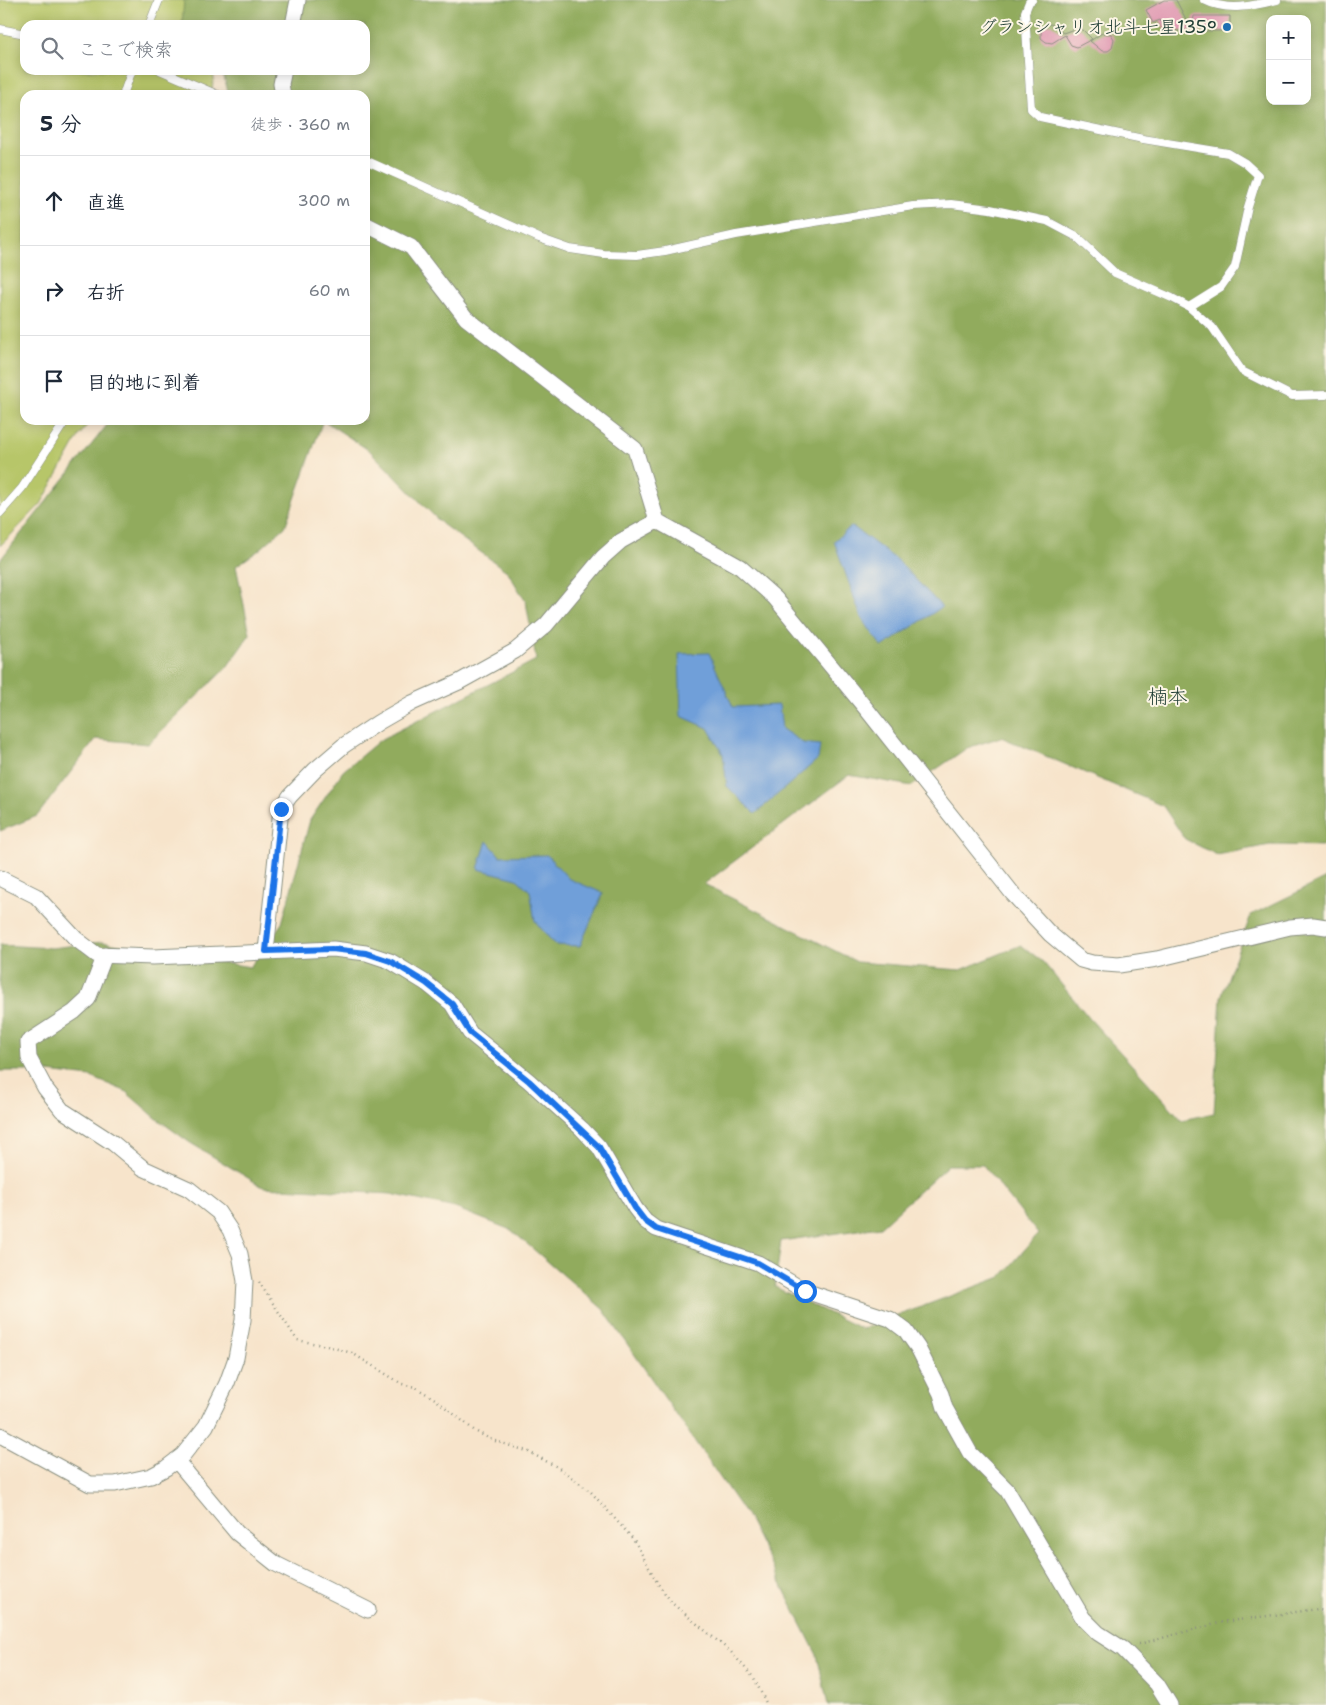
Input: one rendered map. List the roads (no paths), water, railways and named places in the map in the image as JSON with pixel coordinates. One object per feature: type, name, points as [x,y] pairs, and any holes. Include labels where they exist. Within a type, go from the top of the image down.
[{"type":"street","points":[[294,20],[298,0]]},
{"type":"street","points":[[282,90],[283,75]]},
{"type":"street","points":[[370,226],[411,247],[466,318],[635,449],[657,521],[740,567],[775,598],[868,711],[1013,894],[1050,934],[1081,960],[1092,963],[1120,964],[1157,960],[1290,927],[1313,925],[1326,927]]},
{"type":"street","points":[[266,951],[281,809],[290,796],[315,770],[343,746],[379,722],[412,703],[459,682],[515,651],[546,625],[602,557],[621,541],[657,521]]},
{"type":"street","points":[[0,878],[36,896],[76,939],[97,955],[153,957],[332,949],[366,953],[390,961],[426,983],[452,1004],[470,1033],[529,1081],[599,1147],[635,1208],[645,1221],[656,1229],[758,1263],[805,1291],[890,1318],[906,1331],[918,1348],[941,1394],[945,1408],[970,1453],[1007,1490],[1083,1618],[1098,1634],[1123,1649],[1157,1684],[1170,1705]]},
{"type":"street","points":[[0,1435],[90,1484],[115,1484],[151,1476],[166,1468],[183,1455],[206,1426],[227,1383],[236,1358],[243,1320],[245,1281],[240,1254],[230,1230],[218,1212],[189,1189],[143,1168],[113,1142],[62,1110],[45,1088],[29,1058],[28,1042],[74,1012],[88,999],[105,955]]},
{"type":"street","points":[[176,1460],[237,1533],[276,1564],[368,1610]]},
{"type":"lane","points":[[151,20],[159,0]]},
{"type":"lane","points":[[1032,0],[1029,2],[1025,12],[1031,109],[1040,117],[1143,139],[1228,153],[1245,163],[1258,175],[1248,207],[1235,267],[1221,287],[1189,307]]},
{"type":"lane","points":[[1204,0],[1213,5],[1246,7],[1277,0]]},
{"type":"lane","points":[[0,29],[20,33]]},
{"type":"lane","points":[[125,90],[130,75]]},
{"type":"lane","points":[[172,75],[206,90]]},
{"type":"lane","points":[[370,162],[539,238],[570,249],[604,254],[637,255],[665,251],[736,235],[913,206],[951,204],[990,209],[1047,221],[1077,237],[1115,273],[1189,307],[1212,327],[1242,371],[1292,396],[1326,395]]},
{"type":"lane","points":[[0,513],[22,488],[63,425]]},
{"type":"water","points":[[852,526],[898,561],[942,607],[882,647],[861,617],[834,541]]},
{"type":"water","points":[[709,653],[733,707],[779,705],[782,729],[803,743],[820,745],[818,759],[755,814],[727,786],[723,754],[708,728],[681,716],[679,654]]},
{"type":"water","points":[[487,841],[500,856],[547,855],[569,879],[603,893],[580,946],[555,945],[535,921],[530,891],[517,879],[478,869]]},
{"type":"place","name":"グランシャリオ北斗七星135°","points":[[1227,27]]},
{"type":"district","name":"楠本","points":[[1168,696]]}]
